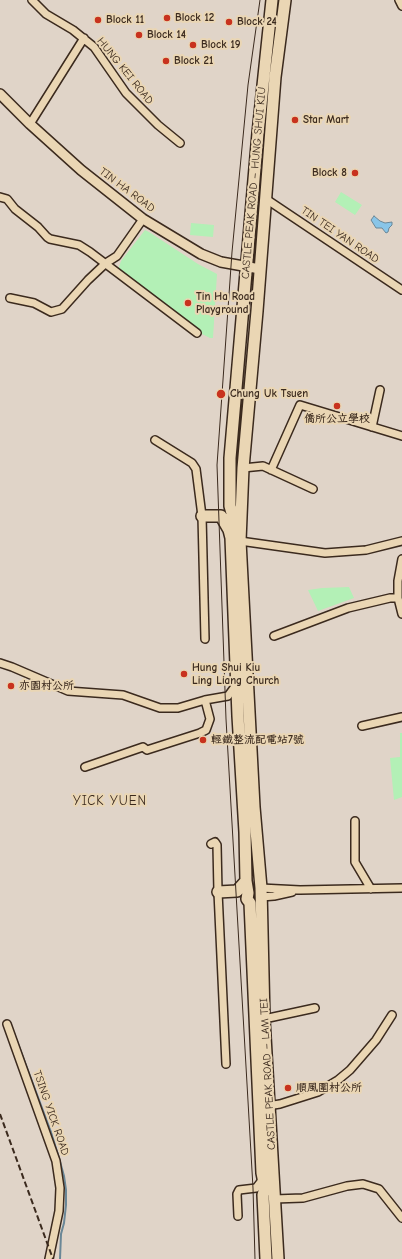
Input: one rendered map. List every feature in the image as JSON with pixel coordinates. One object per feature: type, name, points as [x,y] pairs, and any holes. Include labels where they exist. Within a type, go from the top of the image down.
[{"type":"main road","name":"CASTLE PEAK ROAD – HUNG SHUI KIU","points":[[246,896],[242,776],[238,716],[238,683],[230,534],[232,519],[230,506],[230,470],[262,83],[272,0]]},
{"type":"main road","name":"CASTLE PEAK ROAD – HUNG SHUI KIU","points":[[261,893],[254,807],[240,541],[243,468],[276,66],[285,0]]},
{"type":"main road","points":[[230,470],[243,468]]},
{"type":"main road","points":[[202,516],[221,516],[230,506]]},
{"type":"main road","points":[[221,516],[230,534]]},
{"type":"main road","points":[[218,892],[246,896],[261,893]]},
{"type":"main road","name":"CASTLE PEAK ROAD – LAM TEI","points":[[261,893],[264,1019],[264,1108],[260,1187],[266,1259]]},
{"type":"main road","name":"CASTLE PEAK ROAD – LAM TEI","points":[[246,896],[264,1108],[274,1199],[278,1259]]},
{"type":"street","name":"HUNG KEI ROAD","points":[[32,0],[46,14],[73,30],[94,47],[126,93],[140,108],[180,143]]},
{"type":"street","points":[[399,0],[402,6]]},
{"type":"street","points":[[30,124],[84,38]]},
{"type":"street","name":"TIN HA ROAD","points":[[0,94],[80,170],[143,219],[201,254],[221,262],[260,269]]},
{"type":"street","points":[[0,197],[7,199],[15,209],[38,227],[47,237],[50,239],[79,245],[106,263],[197,333]]},
{"type":"street","name":"TIN TEI YAN ROAD","points":[[266,199],[402,290]]},
{"type":"street","points":[[10,298],[34,303],[51,312],[62,308],[88,280],[106,263],[117,256],[143,219]]},
{"type":"street","points":[[372,427],[380,390]]},
{"type":"street","points":[[271,470],[300,405],[402,436]]},
{"type":"street","points":[[155,440],[192,463],[196,469],[202,516],[205,639]]},
{"type":"street","points":[[243,468],[263,466],[313,489]]},
{"type":"street","points":[[240,541],[325,553],[366,550],[402,540]]},
{"type":"street","points":[[402,559],[398,581],[398,598],[402,614]]},
{"type":"street","points":[[274,636],[348,608],[390,598],[398,598]]},
{"type":"street","points":[[0,663],[68,691],[123,695],[160,708],[173,709],[205,700],[228,696],[238,683]]},
{"type":"street","points":[[228,696],[238,716]]},
{"type":"street","points":[[85,767],[143,747],[147,750],[206,730],[210,719],[205,700]]},
{"type":"street","points":[[362,726],[402,717]]},
{"type":"street","points":[[355,821],[355,862],[371,889]]},
{"type":"street","points":[[210,844],[215,842],[217,845],[226,1064]]},
{"type":"street","points":[[261,893],[300,890],[402,888]]},
{"type":"street","points":[[264,1019],[315,1008]]},
{"type":"street","points":[[264,1108],[318,1092],[338,1080],[350,1070],[376,1040],[392,1015]]},
{"type":"street","name":"TSING YICK ROAD","points":[[7,1024],[56,1161],[60,1188],[59,1211],[49,1259]]},
{"type":"street","points":[[274,1199],[303,1198],[347,1186],[363,1184],[379,1189],[402,1218]]},
{"type":"street","points":[[238,1216],[239,1190],[260,1187]]},
{"type":"green space","points":[[341,192],[362,205],[355,215],[335,202]]},
{"type":"green space","points":[[191,223],[214,225],[213,237],[190,235]]},
{"type":"green space","name":"Tin Ha Road Playground","points":[[145,230],[198,264],[217,274],[213,338],[200,333],[118,270],[121,261]]},
{"type":"green space","points":[[349,587],[354,598],[318,611],[308,590],[322,588]]},
{"type":"green space","points":[[400,733],[402,733],[402,797],[394,800],[390,758],[400,757]]},
{"type":"water","points":[[374,216],[385,223],[392,222],[388,232],[386,233],[382,228],[376,228],[371,220]]},
{"type":"waterway","points":[[14,1033],[51,1132],[64,1176],[66,1205],[61,1234],[60,1259]]},
{"type":"tram line","points":[[255,1259],[253,1188],[226,719],[217,465],[232,252],[248,85],[260,0]]},
{"type":"railway","points":[[0,1114],[53,1259]]},
{"type":"place","name":"Block 12","points":[[167,18]]},
{"type":"place","name":"Block 11","points":[[98,20]]},
{"type":"place","name":"Block 24","points":[[229,22]]},
{"type":"place","name":"Block 14","points":[[139,35]]},
{"type":"place","name":"Block 19","points":[[193,45]]},
{"type":"place","name":"Block 21","points":[[166,61]]},
{"type":"place","name":"Star Mart","points":[[295,120]]},
{"type":"place","name":"Block 8","points":[[355,173]]},
{"type":"place","name":"Tin Ha Road Playground","points":[[188,303]]},
{"type":"place","name":"Chung Uk Tsuen","points":[[221,394]]},
{"type":"place","name":"僑所公立學校","points":[[337,406]]},
{"type":"place","name":"Hung Shui Kiu Ling Liang Church","points":[[184,674]]},
{"type":"place","name":"亦園村公所","points":[[11,686]]},
{"type":"place","name":"輕鐵整流配電站7號","points":[[203,740]]},
{"type":"place","name":"順風圍村公所","points":[[288,1088]]},
{"type":"district","name":"YICK YUEN","points":[[110,801]]}]
